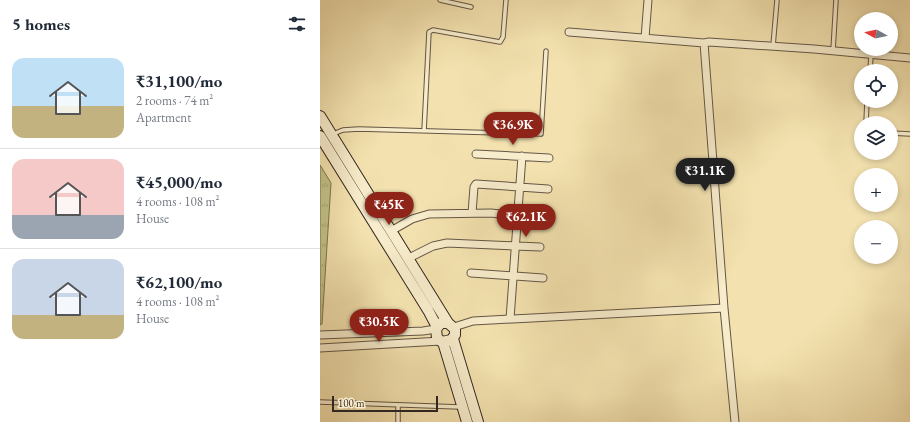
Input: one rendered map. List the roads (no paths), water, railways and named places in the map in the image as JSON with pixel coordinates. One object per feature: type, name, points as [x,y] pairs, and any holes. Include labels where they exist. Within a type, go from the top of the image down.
[{"type":"main road","points":[[320,116],[456,332],[446,341]]},
{"type":"main road","points":[[320,136],[428,310],[437,328],[437,338],[446,341]]},
{"type":"main road","points":[[437,328],[441,323],[451,325]]},
{"type":"main road","points":[[446,341],[468,422]]},
{"type":"main road","points":[[446,341],[478,422]]},
{"type":"street","points":[[646,38],[648,0]]},
{"type":"street","points":[[569,32],[704,44],[709,42],[854,53]]},
{"type":"street","points":[[704,44],[724,308],[736,422]]},
{"type":"street","points":[[884,56],[910,58]]},
{"type":"street","points":[[476,154],[549,158]]},
{"type":"street","points":[[510,319],[522,156]]},
{"type":"street","points":[[472,213],[474,187],[476,184],[548,189]]},
{"type":"street","points":[[392,231],[420,215],[472,213],[544,219]]},
{"type":"street","points":[[409,258],[440,244],[540,247]]},
{"type":"street","points":[[471,273],[543,278]]},
{"type":"street","points":[[451,325],[474,321],[724,308]]},
{"type":"street","points":[[320,335],[424,331],[437,328]]},
{"type":"street","points":[[320,348],[446,341]]},
{"type":"lane","points":[[440,0],[471,7]]},
{"type":"lane","points":[[424,131],[430,31],[433,30],[500,42],[503,36],[506,0]]},
{"type":"lane","points":[[774,46],[777,0]]},
{"type":"lane","points":[[833,51],[836,0]]},
{"type":"lane","points":[[332,134],[351,129],[541,134],[546,51]]},
{"type":"lane","points":[[898,133],[910,134]]},
{"type":"lane","points":[[320,402],[464,407]]},
{"type":"lane","points":[[398,405],[398,422]]}]
